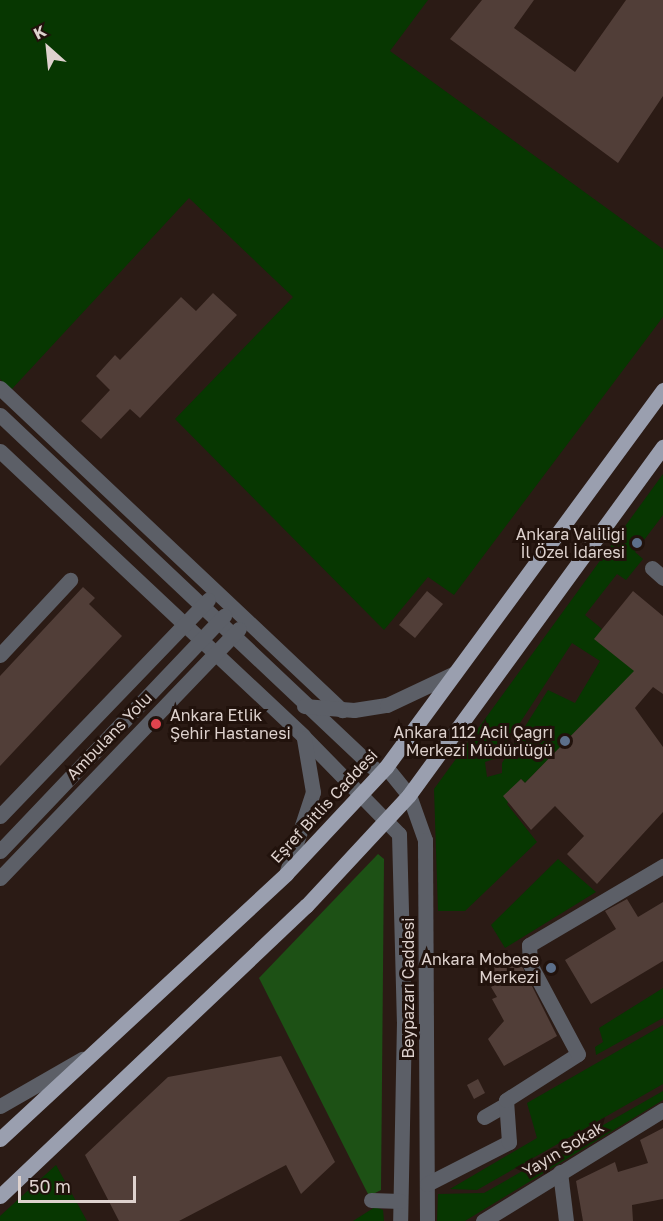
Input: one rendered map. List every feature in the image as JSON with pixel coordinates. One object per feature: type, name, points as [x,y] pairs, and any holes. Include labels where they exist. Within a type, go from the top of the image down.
[{"type":"main road","name":"Eşref Bitlis Caddesi","points":[[0,1139],[286,874],[362,794],[460,670],[663,390]]},
{"type":"main road","points":[[0,1196],[192,1017],[409,795],[663,447]]},
{"type":"street","points":[[0,388],[342,710]]},
{"type":"street","name":"Beypazarı Caddesi","points":[[0,415],[303,706],[409,795],[423,826],[425,856],[427,1221]]},
{"type":"street","name":"Beypazarı Caddesi","points":[[0,451],[362,794],[386,819],[403,850],[400,1221]]},
{"type":"street","points":[[0,655],[70,580]]},
{"type":"street","points":[[0,816],[182,624],[217,591]]},
{"type":"street","points":[[0,850],[233,607]]},
{"type":"street","name":"Ambulans Yolu","points":[[0,878],[212,654],[248,622]]},
{"type":"street","points":[[303,706],[342,710],[403,700],[460,670]]},
{"type":"street","points":[[286,874],[313,792],[303,736]]},
{"type":"street","points":[[484,1117],[578,1054],[530,964],[529,945],[663,866]]},
{"type":"street","points":[[0,1106],[92,1053]]},
{"type":"street","points":[[426,1185],[508,1142],[503,1106]]},
{"type":"street","name":"Yayın Sokak","points":[[483,1221],[663,1110]]},
{"type":"street","points":[[560,1172],[566,1221]]},
{"type":"street","points":[[371,1200],[400,1201]]},
{"type":"green space","points":[[0,0],[428,0],[390,51],[663,249],[663,317],[454,595],[428,577],[384,630],[175,419],[293,297],[189,198],[11,390],[0,379]]},
{"type":"green space","points":[[663,474],[663,515],[635,552],[643,559],[626,580],[617,574],[585,615],[602,629],[595,639],[635,671],[525,783],[521,779],[507,804],[537,842],[465,911],[438,911],[434,789]],"holes":[[[572,643],[600,661],[575,703],[548,690],[502,763],[502,773],[487,777],[485,762],[497,758]]]},
{"type":"green space","points":[[378,854],[384,859],[381,1190],[369,1196],[259,978]]},
{"type":"green space","points":[[558,859],[596,892],[505,948],[491,925]]},
{"type":"green space","points":[[663,988],[663,1018],[596,1055],[595,1047],[603,1042],[599,1028]]},
{"type":"green space","points":[[663,1025],[663,1084],[477,1190],[450,1189],[537,1138],[527,1103]]},
{"type":"green space","points":[[663,1091],[663,1100],[465,1221],[437,1221],[438,1194],[484,1193]]},
{"type":"green space","points":[[56,1165],[87,1221],[0,1221],[0,1216]]},
{"type":"green space","points":[[375,1207],[383,1210],[384,1221],[353,1221]]},
{"type":"building","points":[[482,0],[534,0],[514,28],[575,72],[626,0],[663,0],[663,96],[618,163],[450,39]]},
{"type":"building","points":[[213,293],[237,315],[140,418],[130,409],[101,439],[81,421],[110,390],[96,376],[115,355],[120,360],[181,297],[196,311]]},
{"type":"building","points":[[83,587],[95,598],[89,604],[122,636],[0,766],[0,676]]},
{"type":"building","points":[[427,591],[443,604],[415,638],[399,625]]},
{"type":"building","points":[[633,591],[663,616],[663,694],[653,687],[635,708],[663,747],[663,812],[597,884],[567,854],[584,836],[555,806],[531,830],[503,796],[521,779],[525,783],[634,671],[594,639]]},
{"type":"building","points":[[627,899],[638,917],[663,902],[663,961],[591,1004],[565,960],[616,929],[605,911]]},
{"type":"building","points":[[516,954],[557,1036],[504,1066],[488,1039],[504,1021],[492,999],[497,997],[491,987],[498,983],[490,968]]},
{"type":"building","points":[[281,1056],[335,1162],[301,1194],[286,1165],[179,1221],[119,1221],[85,1155],[168,1077]]},
{"type":"building","points":[[478,1079],[485,1093],[474,1099],[467,1085]]},
{"type":"building","points":[[663,1128],[663,1199],[632,1205],[633,1221],[583,1221],[576,1181],[615,1162],[618,1172],[648,1163],[640,1140]]},
{"type":"place","name":"Ankara Valiliği İl Özel İdaresi","points":[[637,543]]},
{"type":"place","name":"Ankara Etlik Şehir Hastanesi","points":[[156,724]]},
{"type":"place","name":"Ankara 112 Acil Çağrı Merkezi Müdürlüğü","points":[[565,741]]},
{"type":"place","name":"Ankara Mobese Merkezi","points":[[551,968]]}]
